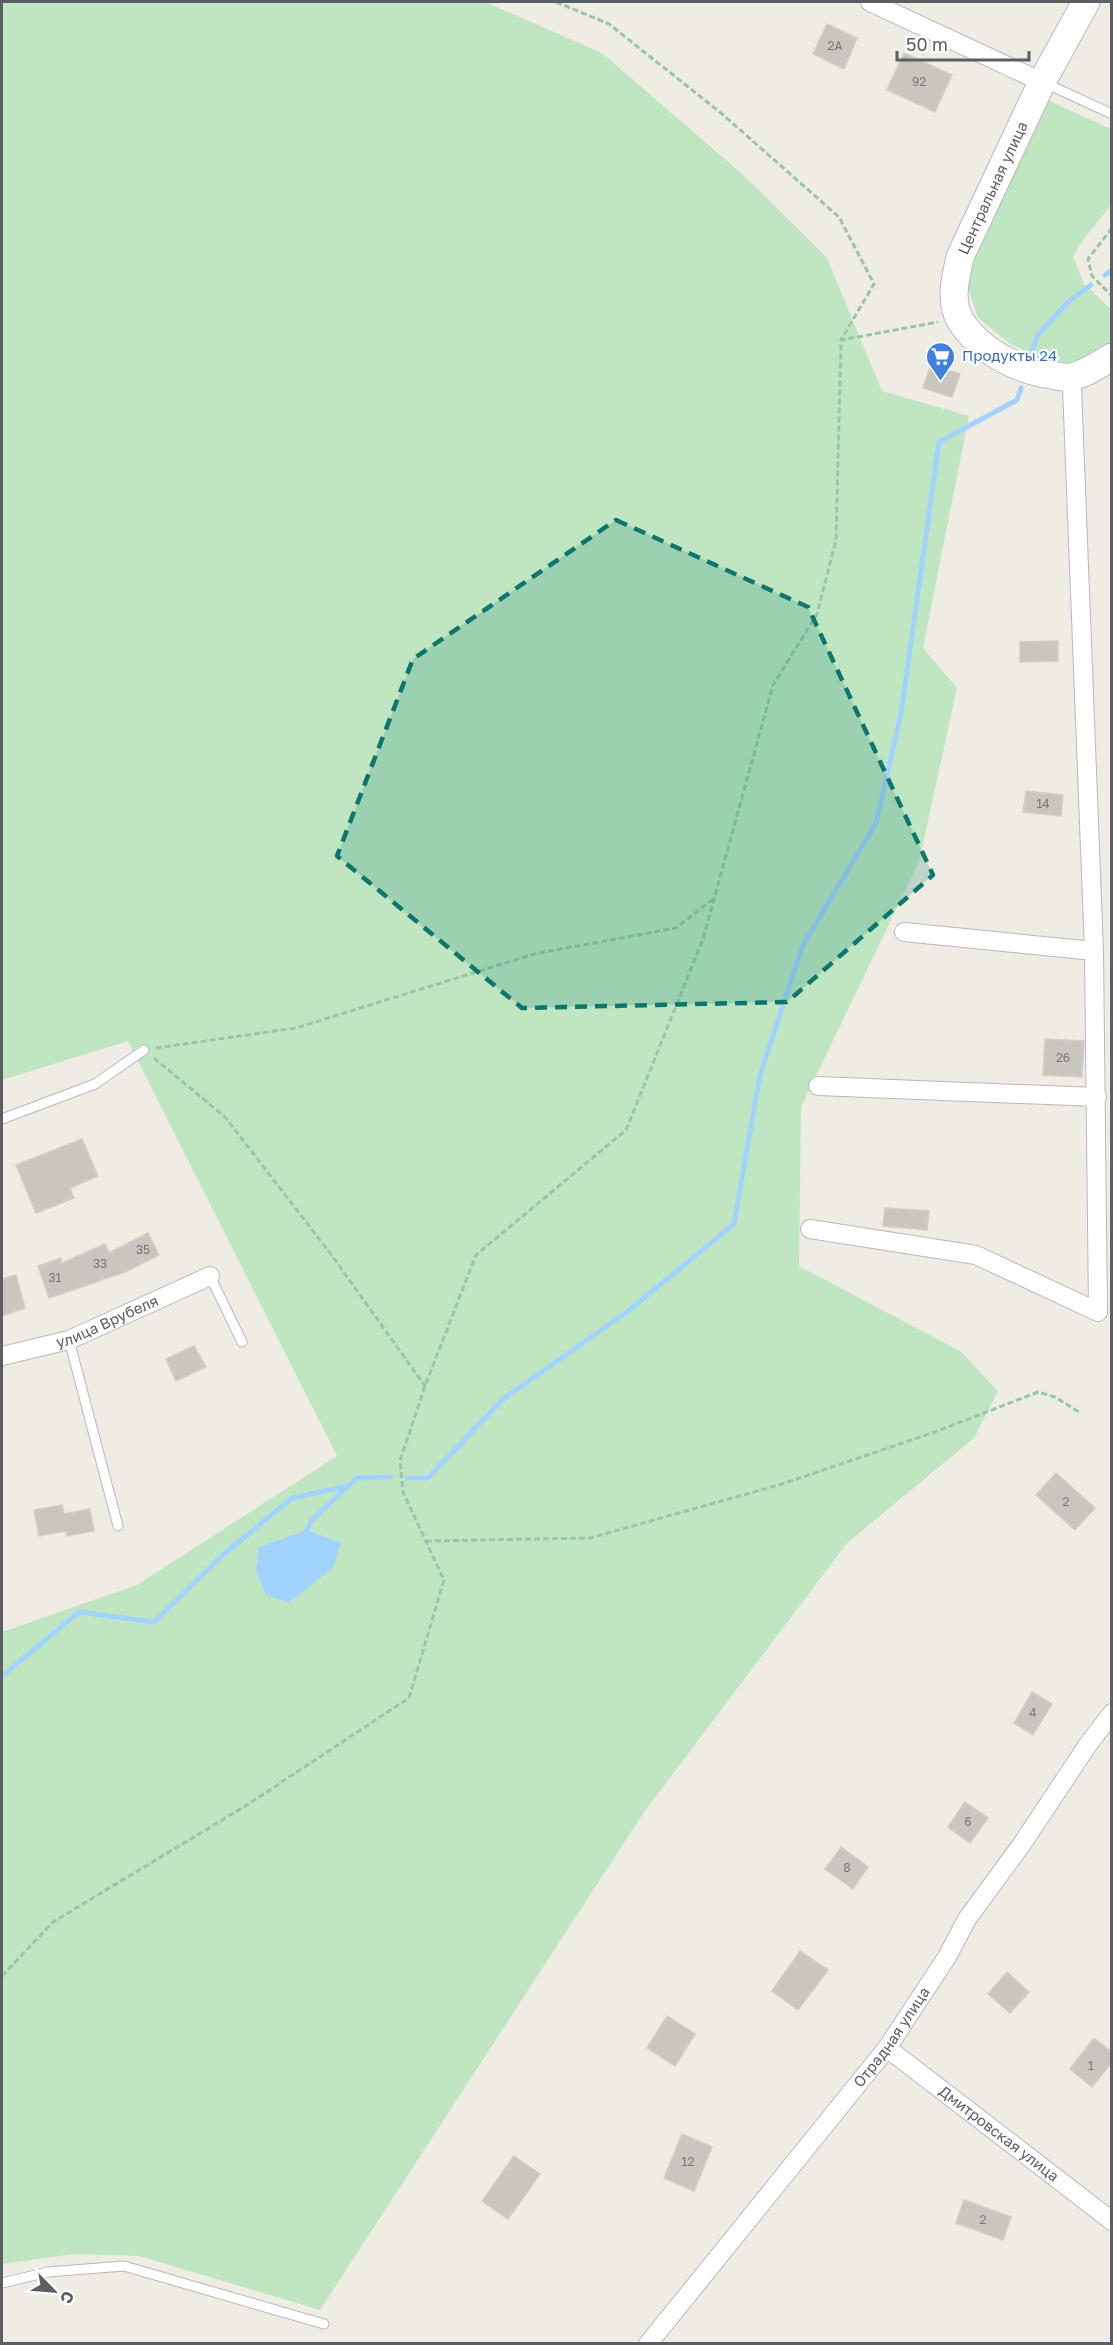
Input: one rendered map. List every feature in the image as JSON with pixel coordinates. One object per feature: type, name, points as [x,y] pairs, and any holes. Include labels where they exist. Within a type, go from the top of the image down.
[{"type":"street","points":[[870,2],[1042,82]]},
{"type":"street","name":"Центральная улица","points":[[959,319],[954,299],[960,257],[1042,82],[1086,2]]},
{"type":"street","points":[[959,319],[984,346],[1008,362],[1035,372],[1070,377],[1112,357]]},
{"type":"street","points":[[810,1229],[976,1255],[1098,1312],[1094,951],[1070,377]]},
{"type":"street","points":[[904,932],[1094,951]]},
{"type":"street","points":[[819,1086],[1097,1098]]},
{"type":"street","name":"улица Врубеля","points":[[2,1356],[69,1340],[210,1276]]},
{"type":"street","name":"Отрадная улица","points":[[648,2343],[887,2048],[947,1957],[967,1919],[1022,1844],[1087,1746],[1112,1713]]},
{"type":"street","name":"Дмитровская улица","points":[[887,2048],[1112,2221]]},
{"type":"lane","points":[[1042,82],[1112,114]]},
{"type":"lane","points":[[2,1119],[95,1084],[144,1050]]},
{"type":"lane","points":[[210,1276],[242,1342]]},
{"type":"lane","points":[[69,1340],[118,1526]]},
{"type":"lane","points":[[2,2283],[48,2272],[124,2266],[324,2324]]},
{"type":"path","points":[[2,1976],[53,1922],[247,1805],[408,1698],[444,1580],[403,1492],[400,1461],[425,1386],[476,1255],[626,1130],[703,939],[773,685],[817,614],[836,540],[841,340],[874,284],[839,217],[721,114],[609,24],[556,2]]},
{"type":"path","points":[[1111,229],[1088,259],[1092,276],[1112,296]]},
{"type":"path","points":[[841,340],[959,319]]},
{"type":"path","points":[[144,1050],[296,1028],[534,954],[676,928],[714,897]]},
{"type":"path","points":[[144,1050],[225,1117],[330,1253],[425,1386]]},
{"type":"path","points":[[426,1541],[590,1539],[782,1484],[935,1432],[1038,1392],[1055,1397],[1079,1412]]},
{"type":"highlighted area","points":[[616,520],[808,607],[933,875],[787,1002],[522,1008],[337,856],[413,659]]},
{"type":"green space","points":[[2,2],[485,2],[602,53],[741,173],[827,258],[882,391],[969,416],[923,648],[957,688],[919,862],[801,1107],[799,1266],[960,1351],[998,1391],[974,1438],[847,1543],[644,1812],[320,2310],[139,2256],[74,2254],[2,2264],[2,1632],[137,1585],[337,1456],[128,1041],[2,1080]]},
{"type":"green space","points":[[1047,100],[1111,129],[1111,205],[1073,256],[1084,284],[1111,309],[1111,343],[1074,366],[1043,360],[1009,343],[978,318],[968,288],[971,264]]},
{"type":"water","points":[[307,1530],[341,1543],[333,1567],[289,1603],[266,1595],[256,1571],[259,1547]]},
{"type":"building","points":[[827,24],[857,38],[844,69],[813,54]]},
{"type":"building","points":[[904,53],[952,75],[935,112],[887,90]]},
{"type":"building","name":"Продукты 24","points":[[931,365],[960,374],[952,397],[923,388]]},
{"type":"building","points":[[1058,641],[1058,661],[1020,662],[1020,642]]},
{"type":"building","points":[[1026,791],[1063,795],[1061,816],[1023,812]]},
{"type":"building","points":[[1045,1039],[1084,1041],[1082,1077],[1043,1075]]},
{"type":"building","points":[[82,1139],[98,1176],[70,1188],[74,1198],[36,1213],[16,1165]]},
{"type":"building","points":[[885,1208],[929,1211],[927,1230],[883,1226]]},
{"type":"building","points":[[148,1233],[159,1255],[125,1272],[49,1298],[38,1266],[61,1258],[62,1263],[105,1244],[109,1253]]},
{"type":"building","points":[[16,1275],[25,1308],[2,1316],[2,1279]]},
{"type":"building","points":[[194,1346],[206,1367],[176,1381],[166,1359]]},
{"type":"building","points":[[1056,1473],[1095,1508],[1075,1530],[1036,1495]]},
{"type":"building","points":[[62,1505],[64,1514],[90,1509],[94,1531],[67,1536],[66,1531],[39,1536],[34,1510]]},
{"type":"building","points":[[1032,1692],[1052,1704],[1033,1735],[1014,1723]]},
{"type":"building","points":[[965,1802],[988,1818],[970,1843],[948,1827]]},
{"type":"building","points":[[841,1847],[868,1867],[853,1889],[825,1869]]},
{"type":"building","points":[[800,1951],[828,1970],[798,2010],[772,1991]]},
{"type":"building","points":[[1007,1972],[1029,1992],[1010,2013],[988,1994]]},
{"type":"building","points":[[667,2016],[695,2034],[675,2066],[647,2048]]},
{"type":"building","points":[[1094,2038],[1112,2052],[1112,2062],[1092,2087],[1070,2069]]},
{"type":"building","points":[[682,2134],[712,2147],[694,2191],[664,2178]]},
{"type":"building","points":[[514,2156],[540,2174],[508,2219],[482,2201]]},
{"type":"building","points":[[964,2200],[1011,2217],[1003,2240],[956,2223]]},
{"type":"waterway","points":[[1105,275],[1112,270]]},
{"type":"waterway","points":[[1030,359],[1037,336],[1068,302],[1091,285]]},
{"type":"waterway","points":[[407,1478],[428,1478],[503,1399],[627,1312],[734,1224],[760,1075],[803,945],[876,823],[901,714],[939,442],[1017,400],[1021,388]]},
{"type":"waterway","points":[[307,1530],[312,1520],[357,1478],[391,1477]]},
{"type":"waterway","points":[[2,1676],[79,1612],[154,1622],[224,1554],[292,1498],[348,1486]]},
{"type":"place","name":"Продукты 24","points":[[941,382]]}]
